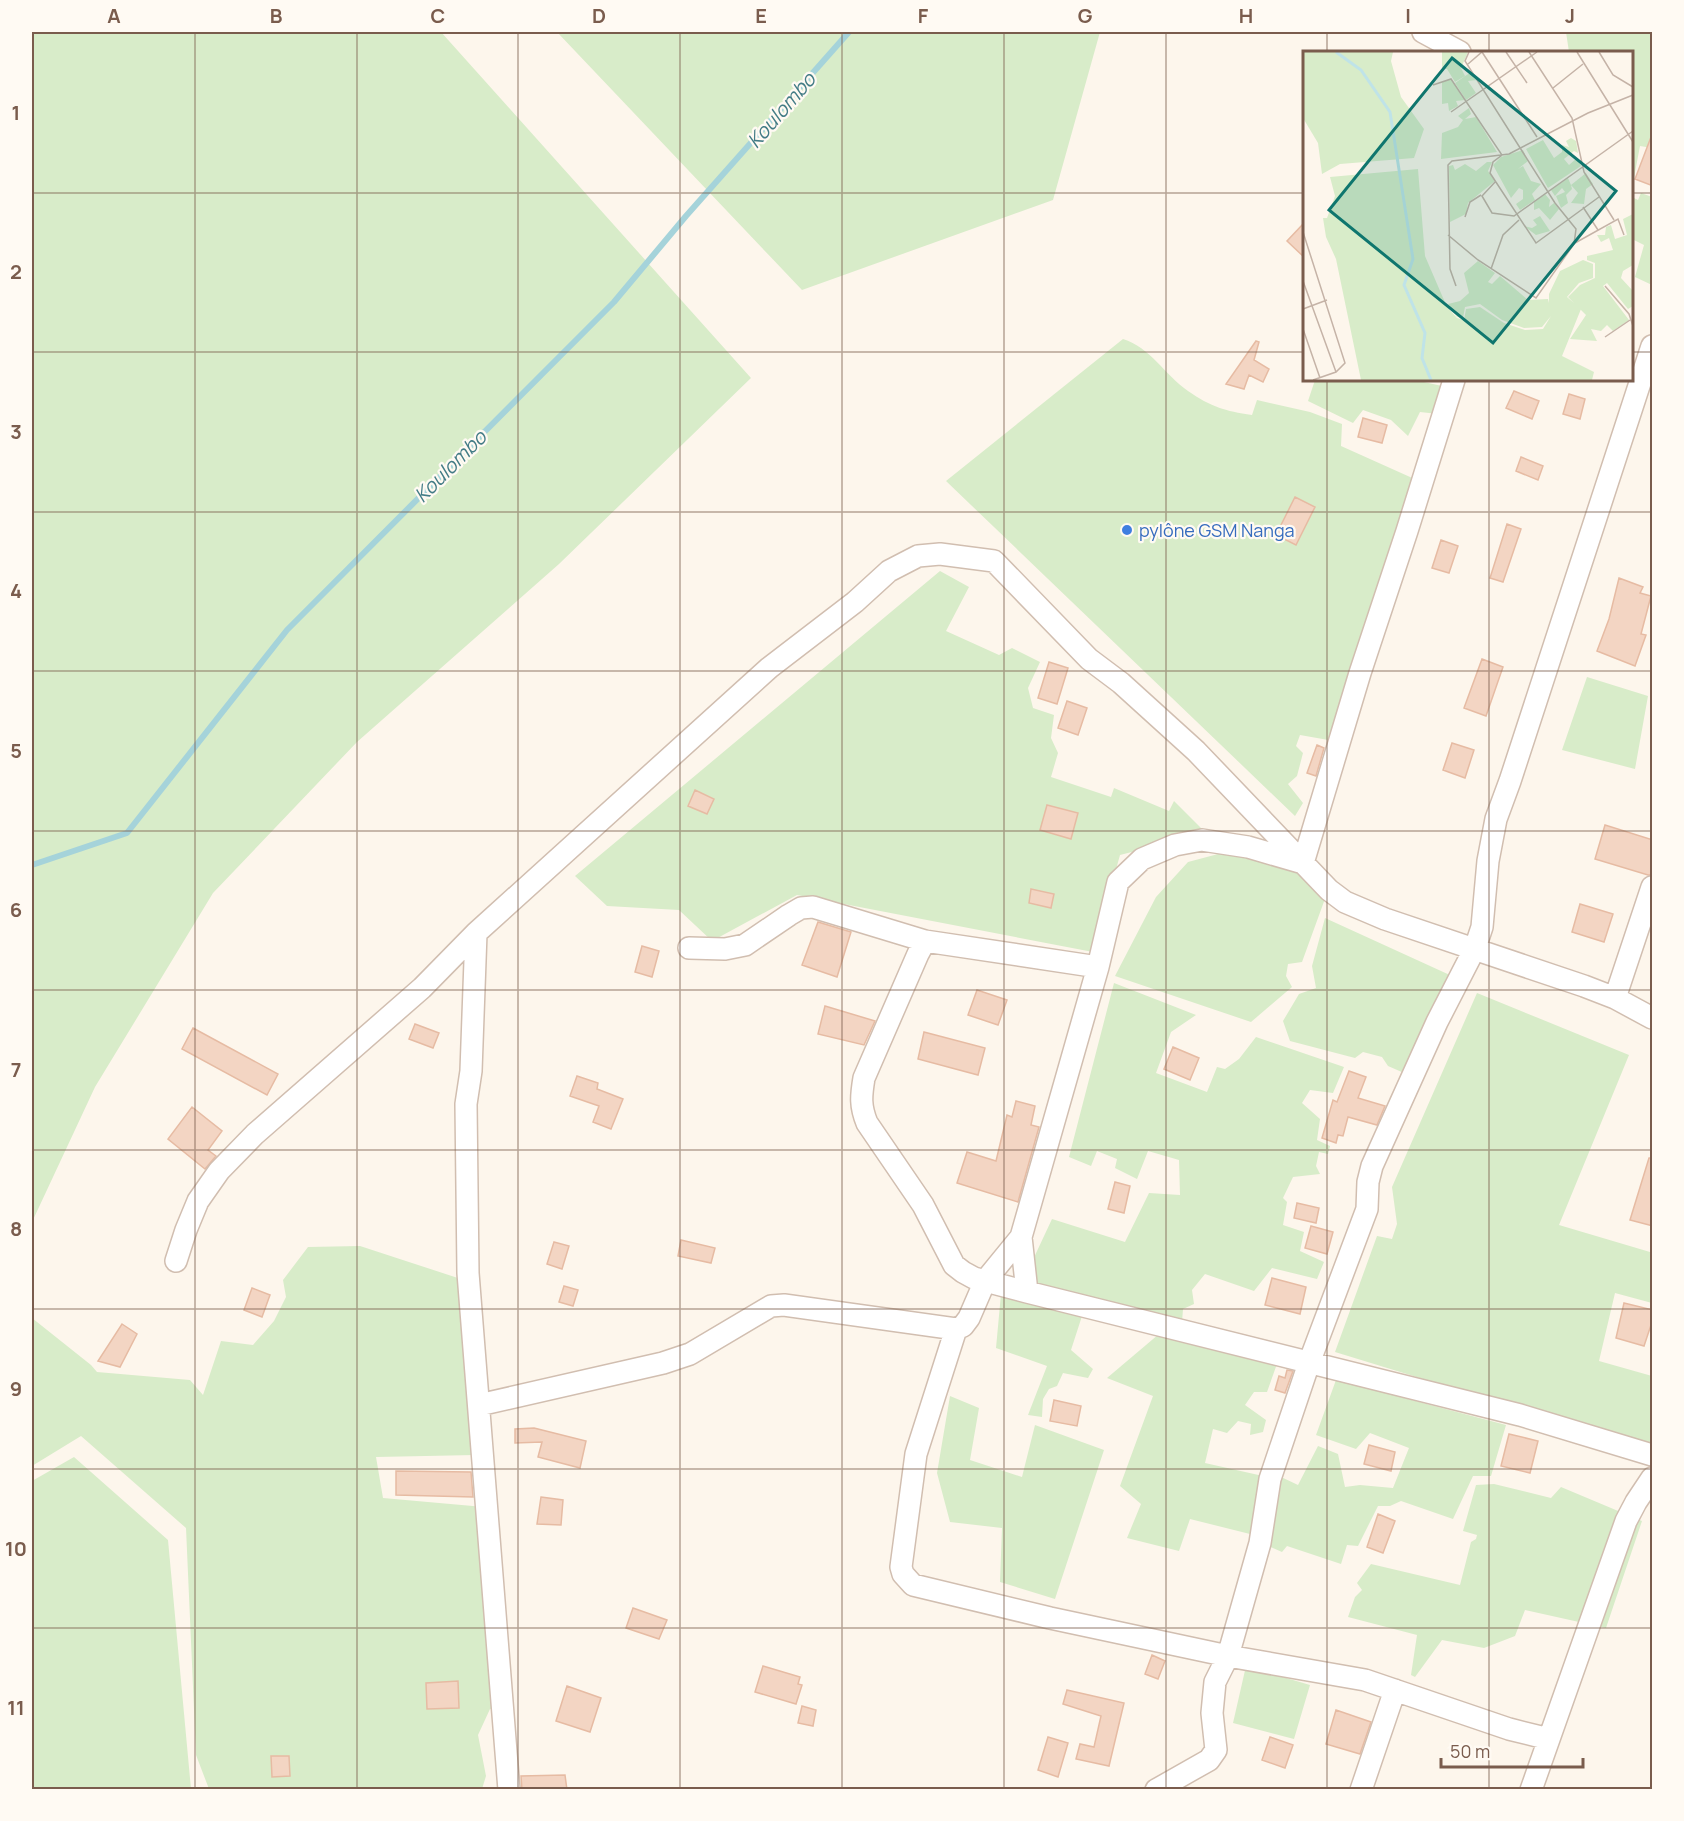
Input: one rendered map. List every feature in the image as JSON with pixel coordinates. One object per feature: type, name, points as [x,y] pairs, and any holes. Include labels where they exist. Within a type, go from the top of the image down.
[{"type":"street","points":[[1423,32],[1458,51]]},
{"type":"street","points":[[1156,1790],[1214,1755],[1216,1744],[1212,1713],[1215,1682],[1228,1656],[1260,1544],[1270,1479],[1309,1363],[1367,1209],[1368,1182],[1372,1166],[1437,1022],[1475,948],[1482,927],[1488,861],[1496,819],[1514,770],[1638,384],[1653,346]]},
{"type":"street","points":[[1303,863],[1360,673],[1454,381]]},
{"type":"street","points":[[176,1261],[198,1201],[219,1171],[255,1134],[422,988],[476,933],[769,668],[855,602],[889,571],[918,556],[940,554],[994,561],[1089,659],[1121,683],[1196,751],[1329,890],[1345,902],[1385,920],[1475,948],[1615,998],[1653,1018]]},
{"type":"street","points":[[1027,1292],[1021,1237],[1098,968],[1118,882],[1142,859],[1175,845],[1202,840],[1248,847],[1303,863]]},
{"type":"street","points":[[1615,998],[1653,887]]},
{"type":"street","points":[[689,948],[725,949],[745,945],[801,908],[813,907],[925,941],[1098,968]]},
{"type":"street","points":[[476,933],[471,1071],[466,1104],[468,1272],[509,1790]]},
{"type":"street","points":[[925,941],[864,1078],[861,1110],[867,1123],[923,1205],[954,1265],[963,1272],[985,1281],[1027,1292],[1557,1424],[1653,1455]]},
{"type":"street","points":[[479,1405],[690,1354],[771,1306],[784,1305],[956,1329],[963,1326],[969,1318],[985,1281],[1021,1237]]},
{"type":"street","points":[[956,1329],[916,1454],[901,1567],[908,1582],[913,1586],[1228,1656],[1365,1680],[1509,1729],[1549,1739]]},
{"type":"street","points":[[1531,1790],[1626,1521],[1635,1503],[1653,1478]]},
{"type":"street","points":[[1361,1790],[1395,1689]]},
{"type":"green space","points":[[32,32],[441,32],[751,378],[559,564],[357,742],[213,893],[95,1087],[32,1222]]},
{"type":"green space","points":[[557,32],[1100,32],[1053,200],[802,290]]},
{"type":"green space","points":[[1566,32],[1652,32],[1652,148],[1640,146],[1633,183],[1633,51],[1569,51]]},
{"type":"green space","points":[[1641,193],[1652,197],[1652,285],[1635,277],[1644,245],[1633,240],[1633,198],[1638,200]]},
{"type":"green space","points":[[1123,339],[1141,348],[1180,385],[1211,405],[1252,415],[1257,400],[1310,412],[1342,424],[1341,446],[1419,481],[1334,741],[1300,735],[1296,746],[1303,753],[1297,776],[1288,784],[1303,803],[1295,816],[946,481]]},
{"type":"green space","points":[[1315,381],[1420,381],[1442,386],[1438,414],[1420,412],[1408,436],[1391,420],[1363,410],[1353,423],[1308,401]]},
{"type":"green space","points":[[940,571],[969,587],[946,631],[999,655],[1012,648],[1040,662],[1028,688],[1033,708],[1054,715],[1051,738],[1058,753],[1051,777],[1111,797],[1114,788],[1169,811],[1174,801],[1206,833],[1120,855],[1093,952],[797,895],[712,941],[679,910],[607,906],[575,876]]},
{"type":"green space","points":[[1587,677],[1648,696],[1635,769],[1562,750]]},
{"type":"green space","points":[[1237,849],[1304,872],[1326,896],[1302,962],[1288,964],[1286,976],[1292,987],[1251,1022],[1115,976],[1156,897],[1188,862]]},
{"type":"green space","points":[[1325,918],[1452,976],[1404,1073],[1388,1066],[1382,1057],[1363,1052],[1355,1058],[1290,1041],[1283,1021],[1299,994],[1316,988],[1312,966]]},
{"type":"green space","points":[[1114,983],[1196,1015],[1171,1032],[1156,1073],[1207,1092],[1217,1067],[1225,1069],[1239,1059],[1256,1037],[1344,1067],[1333,1093],[1310,1090],[1302,1103],[1320,1119],[1317,1140],[1330,1146],[1328,1154],[1319,1152],[1316,1166],[1320,1174],[1293,1177],[1283,1198],[1287,1202],[1283,1225],[1304,1232],[1300,1251],[1324,1262],[1317,1279],[1272,1268],[1254,1291],[1205,1274],[1192,1290],[1194,1304],[1183,1309],[1182,1322],[1033,1286],[1030,1266],[1052,1219],[1125,1242],[1149,1193],[1180,1195],[1179,1160],[1148,1151],[1137,1179],[1115,1168],[1117,1159],[1097,1151],[1091,1166],[1069,1157]]},
{"type":"green space","points":[[1477,993],[1629,1055],[1559,1225],[1650,1252],[1652,1247],[1652,1303],[1615,1293],[1599,1361],[1652,1376],[1652,1449],[1335,1352],[1377,1236],[1392,1239],[1397,1224],[1392,1187]]},
{"type":"green space","points":[[360,1246],[464,1280],[475,1455],[376,1457],[383,1498],[484,1507],[498,1708],[490,1709],[478,1735],[486,1776],[482,1789],[209,1789],[196,1755],[186,1528],[81,1436],[32,1466],[32,1318],[97,1372],[190,1380],[203,1395],[221,1341],[253,1345],[274,1321],[286,1297],[283,1280],[308,1247]]},
{"type":"green space","points":[[1001,1294],[1082,1316],[1071,1350],[1093,1369],[1088,1378],[1063,1373],[1057,1386],[1049,1389],[1043,1399],[1042,1417],[1028,1415],[1047,1366],[996,1348]]},
{"type":"green space","points":[[1159,1334],[1278,1361],[1267,1392],[1254,1392],[1245,1405],[1266,1420],[1263,1432],[1250,1435],[1251,1424],[1238,1421],[1227,1433],[1213,1429],[1205,1463],[1263,1476],[1254,1535],[1190,1519],[1179,1551],[1127,1538],[1141,1504],[1120,1486],[1153,1396],[1107,1378]]},
{"type":"green space","points":[[1336,1380],[1506,1425],[1491,1476],[1473,1476],[1453,1519],[1401,1501],[1390,1506],[1378,1506],[1358,1546],[1347,1545],[1341,1564],[1287,1546],[1282,1552],[1266,1545],[1279,1476],[1298,1485],[1318,1446],[1338,1454],[1345,1487],[1360,1485],[1393,1488],[1409,1448],[1370,1433],[1356,1449],[1316,1435]]},
{"type":"green space","points":[[950,1396],[979,1408],[970,1460],[1022,1477],[1035,1425],[1104,1450],[1055,1599],[1000,1582],[1002,1528],[950,1522],[937,1473]]},
{"type":"green space","points":[[74,1457],[168,1540],[191,1789],[32,1789],[32,1481]]},
{"type":"green space","points":[[1494,1484],[1551,1498],[1561,1487],[1642,1521],[1606,1628],[1525,1610],[1515,1636],[1484,1648],[1442,1640],[1415,1677],[1411,1675],[1417,1635],[1348,1617],[1355,1597],[1362,1590],[1357,1583],[1371,1564],[1460,1585],[1471,1542],[1476,1539],[1477,1535],[1463,1531],[1476,1485]]},
{"type":"green space","points":[[1246,1666],[1310,1685],[1294,1739],[1233,1723]]},
{"type":"building","points":[[1651,137],[1653,137],[1653,186],[1635,179]]},
{"type":"building","points":[[1303,224],[1303,256],[1287,241]]},
{"type":"building","points":[[1256,341],[1259,342],[1254,360],[1269,369],[1263,382],[1249,375],[1244,389],[1226,384]]},
{"type":"building","points":[[1514,391],[1539,401],[1532,419],[1506,408]]},
{"type":"building","points":[[1569,394],[1585,399],[1580,419],[1563,414]]},
{"type":"building","points":[[1363,418],[1387,425],[1382,443],[1358,437]]},
{"type":"building","points":[[1521,457],[1543,466],[1538,480],[1516,471]]},
{"type":"building","points":[[1295,497],[1315,507],[1296,545],[1276,535]]},
{"type":"building","points":[[1507,524],[1521,529],[1503,582],[1490,578]]},
{"type":"building","points":[[1441,540],[1458,546],[1449,573],[1432,568]]},
{"type":"building","points":[[1619,578],[1643,587],[1640,593],[1651,596],[1641,634],[1646,635],[1635,666],[1597,651],[1609,619]]},
{"type":"building","points":[[1482,659],[1503,667],[1486,716],[1464,708]]},
{"type":"building","points":[[1049,662],[1068,668],[1057,704],[1038,698]]},
{"type":"building","points":[[1067,701],[1087,708],[1078,735],[1058,728]]},
{"type":"building","points":[[1452,743],[1474,750],[1465,778],[1443,770]]},
{"type":"building","points":[[1317,745],[1324,748],[1316,776],[1307,773]]},
{"type":"building","points":[[695,790],[714,799],[707,814],[688,806]]},
{"type":"building","points":[[1047,805],[1078,813],[1071,839],[1040,830]]},
{"type":"building","points":[[1605,825],[1653,840],[1653,875],[1595,859]]},
{"type":"building","points":[[1031,889],[1054,894],[1051,908],[1029,903]]},
{"type":"building","points":[[1580,904],[1613,914],[1604,942],[1572,932]]},
{"type":"building","points":[[818,922],[851,932],[837,977],[802,965]]},
{"type":"building","points":[[642,946],[659,951],[652,977],[635,972]]},
{"type":"building","points":[[977,990],[1007,1000],[998,1025],[968,1015]]},
{"type":"building","points":[[825,1006],[875,1021],[864,1045],[818,1034]]},
{"type":"building","points":[[415,1024],[439,1033],[433,1048],[409,1039]]},
{"type":"building","points":[[193,1028],[278,1074],[267,1095],[182,1049]]},
{"type":"building","points":[[924,1032],[985,1048],[978,1075],[918,1059]]},
{"type":"building","points":[[1173,1047],[1199,1058],[1190,1080],[1164,1069]]},
{"type":"building","points":[[1349,1071],[1366,1077],[1358,1098],[1385,1106],[1377,1125],[1348,1117],[1343,1136],[1338,1135],[1336,1143],[1322,1138],[1333,1100],[1337,1102]]},
{"type":"building","points":[[577,1076],[598,1083],[597,1089],[623,1099],[611,1129],[593,1122],[599,1106],[570,1096]]},
{"type":"building","points":[[1016,1101],[1035,1106],[1031,1125],[1039,1127],[1018,1202],[957,1183],[967,1152],[996,1161],[1007,1115],[1012,1117]]},
{"type":"building","points":[[192,1107],[222,1131],[208,1150],[216,1156],[205,1169],[168,1139]]},
{"type":"building","points":[[1649,1158],[1653,1158],[1653,1226],[1630,1220]]},
{"type":"building","points":[[1115,1182],[1130,1186],[1124,1213],[1108,1209]]},
{"type":"building","points":[[1297,1203],[1319,1208],[1316,1223],[1294,1218]]},
{"type":"building","points":[[1311,1226],[1333,1232],[1327,1254],[1305,1248]]},
{"type":"building","points":[[681,1240],[715,1248],[711,1263],[678,1256]]},
{"type":"building","points":[[554,1242],[569,1246],[562,1269],[547,1264]]},
{"type":"building","points":[[1272,1278],[1306,1287],[1300,1314],[1265,1305]]},
{"type":"building","points":[[564,1286],[578,1290],[573,1306],[559,1302]]},
{"type":"building","points":[[252,1288],[270,1295],[262,1317],[244,1310]]},
{"type":"building","points":[[1624,1303],[1653,1310],[1653,1319],[1644,1346],[1616,1338]]},
{"type":"building","points":[[122,1324],[137,1334],[120,1367],[98,1361]]},
{"type":"building","points":[[1287,1370],[1293,1371],[1285,1393],[1275,1390],[1279,1376],[1285,1378]]},
{"type":"building","points":[[1054,1400],[1081,1406],[1077,1426],[1050,1421]]},
{"type":"building","points":[[534,1428],[586,1441],[580,1468],[538,1457],[542,1442],[515,1443],[515,1429]]},
{"type":"building","points":[[1509,1434],[1538,1441],[1530,1473],[1501,1466]]},
{"type":"building","points":[[1369,1445],[1395,1452],[1391,1471],[1364,1464]]},
{"type":"building","points":[[396,1471],[471,1472],[473,1497],[396,1495]]},
{"type":"building","points":[[541,1497],[563,1500],[561,1525],[537,1524]]},
{"type":"building","points":[[1378,1514],[1395,1521],[1383,1553],[1367,1547]]},
{"type":"building","points":[[633,1608],[667,1620],[659,1639],[626,1628]]},
{"type":"building","points":[[1152,1655],[1165,1661],[1158,1679],[1145,1674]]},
{"type":"building","points":[[763,1666],[800,1677],[798,1684],[802,1685],[796,1704],[755,1692]]},
{"type":"building","points":[[458,1681],[459,1708],[427,1709],[426,1683]]},
{"type":"building","points":[[567,1686],[601,1698],[590,1732],[556,1721]]},
{"type":"building","points":[[1067,1690],[1124,1703],[1109,1766],[1076,1759],[1080,1744],[1094,1747],[1101,1716],[1063,1704]]},
{"type":"building","points":[[802,1706],[816,1710],[813,1726],[798,1723]]},
{"type":"building","points":[[1336,1710],[1371,1722],[1360,1754],[1326,1744]]},
{"type":"building","points":[[1048,1737],[1068,1743],[1058,1777],[1038,1770]]},
{"type":"building","points":[[1270,1737],[1293,1745],[1285,1768],[1262,1760]]},
{"type":"building","points":[[271,1756],[289,1756],[290,1776],[272,1777]]},
{"type":"building","points":[[565,1775],[567,1790],[522,1790],[521,1776]]},
{"type":"waterway","name":"Koulombo","points":[[32,865],[127,833],[287,630],[614,302],[686,216],[849,32]]},
{"type":"place","name":"pylône GSM Nanga","points":[[1127,530]]}]
